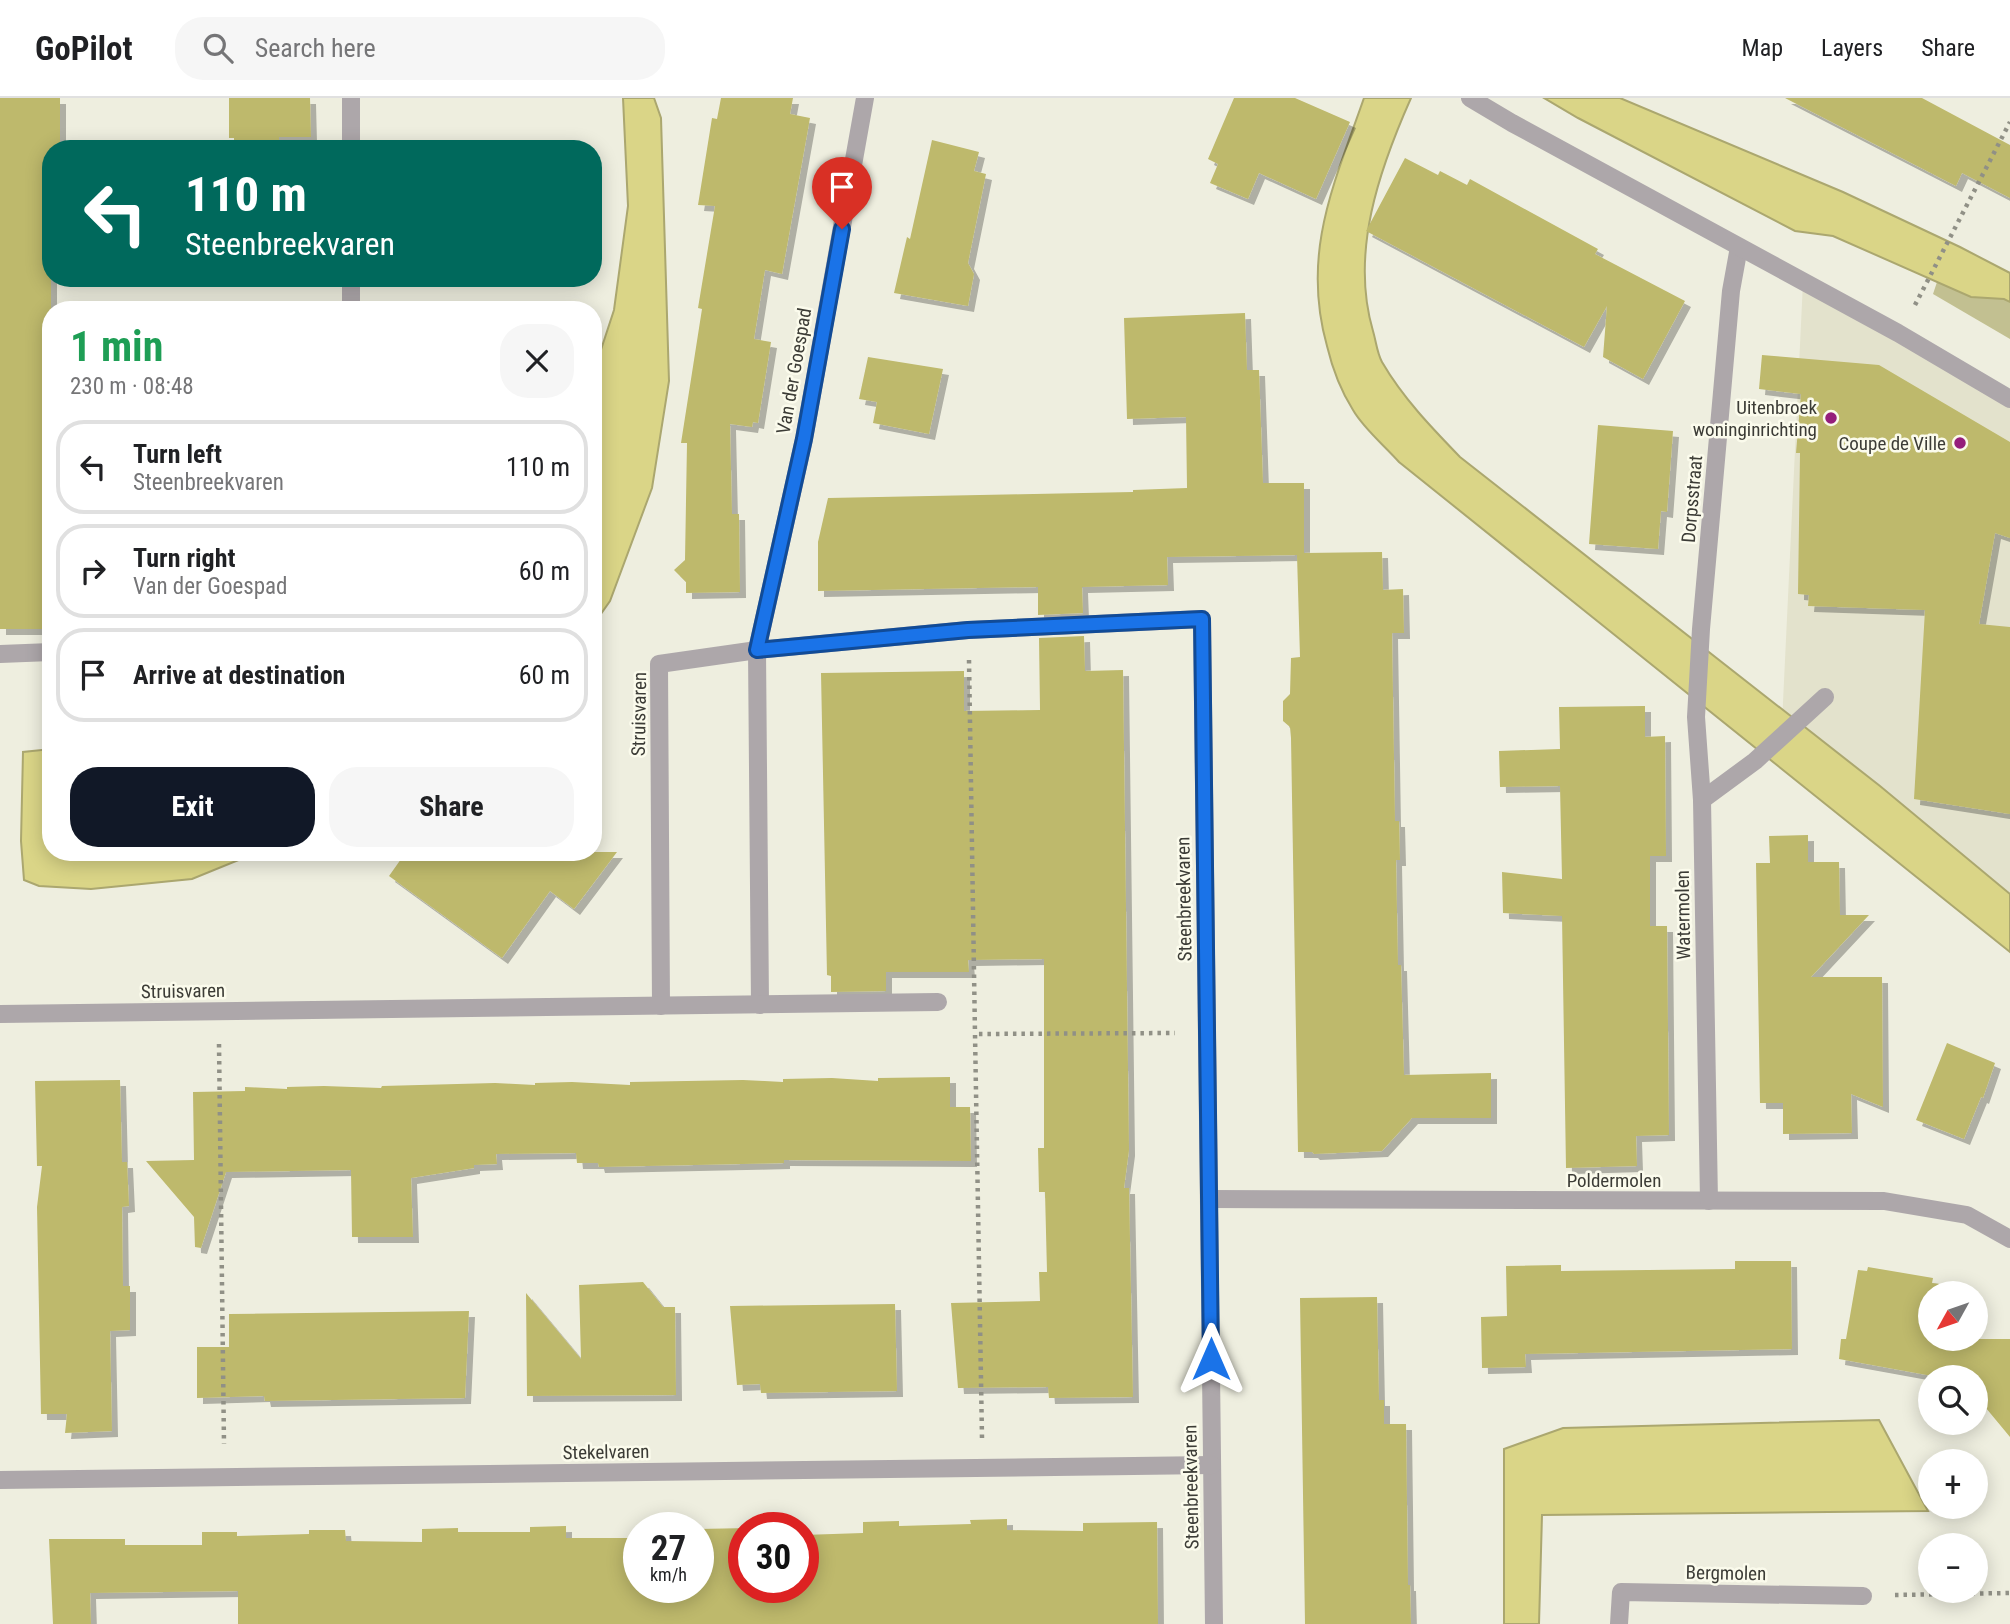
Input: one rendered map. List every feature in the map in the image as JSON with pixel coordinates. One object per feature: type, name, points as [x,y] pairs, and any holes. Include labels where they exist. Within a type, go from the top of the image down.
[{"type":"street","points":[[351,98],[351,140]]},
{"type":"street","name":"Van der Goespad","points":[[757,650],[804,439],[865,98]]},
{"type":"street","points":[[1470,98],[1898,333],[2010,399]]},
{"type":"street","name":"Dorpsstraat","points":[[1701,629],[1731,291],[1739,247]]},
{"type":"street","name":"Steenbreekvaren","points":[[757,650],[968,630],[1202,619],[1214,1624]]},
{"type":"street","name":"Watermolen","points":[[1701,629],[1696,717],[1702,800],[1709,1201]]},
{"type":"street","points":[[757,650],[760,1005]]},
{"type":"street","name":"Struisvaren","points":[[661,1006],[659,664],[757,650]]},
{"type":"street","points":[[0,654],[42,652]]},
{"type":"street","points":[[1702,800],[1755,761],[1825,697]]},
{"type":"street","name":"Struisvaren","points":[[0,1014],[938,1002]]},
{"type":"street","name":"Poldermolen","points":[[1210,1199],[1884,1201],[1967,1214],[2010,1239]]},
{"type":"street","name":"Stekelvaren","points":[[0,1480],[1212,1465]]},
{"type":"street","name":"Bergmolen","points":[[1619,1624],[1621,1592],[1863,1596]]},
{"type":"path","points":[[1925,288],[2010,122]]},
{"type":"path","points":[[968,630],[983,1468]]},
{"type":"path","points":[[218,1011],[224,1479]]},
{"type":"path","points":[[975,1034],[1207,1033]]},
{"type":"path","points":[[1863,1596],[2010,1593]]},
{"type":"shaded area","points":[[623,98],[654,98],[661,118],[669,381],[652,488],[610,601],[602,612],[602,347],[614,310],[628,206]]},
{"type":"shaded area","points":[[1364,98],[1411,98],[1388,154],[1371,212],[1365,272],[1367,302],[1378,351],[1382,362],[1408,400],[1460,457],[1880,786],[2010,894],[2010,952],[1399,462],[1358,417],[1341,387],[1329,354],[1320,312],[1318,280],[1324,219]]},
{"type":"shaded area","points":[[1544,98],[1620,98],[1843,192],[2010,273],[2010,302],[2004,299],[1971,297],[1833,236],[1795,231]]},
{"type":"shaded area","points":[[1803,282],[2010,403],[2010,903],[1782,723]]},
{"type":"shaded area","points":[[1937,282],[1971,297],[2004,299],[2010,302],[2010,339],[1933,294]]},
{"type":"shaded area","points":[[42,750],[42,861],[236,861],[192,879],[91,889],[39,886],[24,880],[21,841],[23,752]]},
{"type":"shaded area","points":[[1879,1420],[1918,1492],[1918,1511],[1542,1515],[1539,1624],[1504,1624],[1504,1449],[1563,1428]]},
{"type":"building","points":[[0,98],[60,98],[60,140],[42,140],[42,287],[51,287],[51,301],[42,301],[42,629],[0,629]]},
{"type":"building","points":[[229,98],[310,98],[311,137],[279,137],[279,140],[229,138]]},
{"type":"building","points":[[721,98],[793,98],[790,114],[810,118],[782,274],[765,270],[754,339],[771,342],[758,423],[753,422],[752,427],[730,424],[732,514],[739,514],[740,592],[686,593],[686,582],[674,570],[685,560],[687,443],[681,443],[702,309],[698,308],[715,206],[698,205],[712,118],[717,119]]},
{"type":"building","points":[[1234,98],[1295,98],[1350,122],[1316,199],[1259,173],[1248,199],[1210,183],[1218,164],[1208,159]]},
{"type":"building","points":[[1785,98],[1922,98],[2010,145],[2010,198],[1962,173],[1956,186]]},
{"type":"building","points":[[932,140],[979,152],[974,171],[986,174],[968,263],[974,274],[968,306],[894,293],[907,237],[910,239]]},
{"type":"building","points":[[1405,158],[1438,175],[1440,171],[1467,185],[1470,179],[1598,249],[1595,254],[1685,301],[1643,379],[1603,357],[1607,306],[1584,347],[1366,231]]},
{"type":"building","points":[[1245,313],[1247,370],[1259,370],[1263,483],[1304,483],[1304,553],[1382,552],[1383,590],[1403,589],[1404,633],[1392,633],[1395,821],[1399,821],[1400,860],[1396,860],[1398,965],[1401,965],[1404,1075],[1491,1073],[1491,1118],[1412,1118],[1382,1151],[1314,1154],[1298,1152],[1291,738],[1290,727],[1283,721],[1283,701],[1290,694],[1291,658],[1300,657],[1297,555],[1167,557],[1168,585],[1082,587],[1083,613],[1038,615],[1038,587],[818,591],[818,542],[828,498],[1133,492],[1187,488],[1186,417],[1127,419],[1124,318]]},
{"type":"building","points":[[1762,355],[1879,365],[2010,442],[2010,538],[1995,533],[1979,624],[2010,627],[2010,814],[1914,799],[1925,610],[1808,606],[1809,595],[1798,594],[1800,453],[1796,453],[1801,394],[1759,389]]},
{"type":"building","points":[[868,357],[943,369],[929,434],[873,423],[877,402],[859,399]]},
{"type":"building","points":[[1598,425],[1673,431],[1667,512],[1661,511],[1658,549],[1589,544]]},
{"type":"building","points":[[1084,636],[1085,671],[1123,670],[1129,1150],[1124,1188],[1129,1188],[1133,1397],[1049,1398],[1048,1387],[958,1388],[951,1303],[1040,1301],[1039,1272],[1047,1272],[1045,1192],[1039,1192],[1038,1148],[1044,1148],[1044,959],[968,960],[969,972],[886,972],[886,991],[831,992],[831,976],[827,975],[821,673],[964,671],[964,711],[1040,710],[1039,638]]},
{"type":"building","points":[[1645,706],[1645,737],[1665,736],[1666,856],[1650,856],[1650,926],[1667,926],[1669,1135],[1636,1136],[1637,1166],[1566,1168],[1562,916],[1503,913],[1502,872],[1562,879],[1560,786],[1500,787],[1499,751],[1560,749],[1559,707]]},
{"type":"building","points":[[1808,835],[1808,862],[1839,862],[1840,915],[1869,915],[1811,977],[1882,977],[1883,1107],[1851,1094],[1852,1133],[1783,1134],[1783,1103],[1760,1103],[1756,863],[1770,863],[1769,836]]},
{"type":"building","points":[[602,852],[617,852],[574,909],[550,891],[502,958],[389,876],[400,861],[602,861]]},
{"type":"building","points":[[1947,1043],[1995,1063],[1983,1098],[1981,1097],[1964,1139],[1916,1120]]},
{"type":"building","points":[[950,1077],[950,1107],[970,1107],[971,1161],[784,1160],[784,1163],[599,1167],[598,1163],[577,1163],[576,1153],[496,1154],[497,1164],[474,1165],[474,1168],[411,1178],[413,1237],[352,1237],[351,1170],[226,1172],[201,1248],[195,1247],[194,1217],[146,1161],[194,1160],[193,1092],[245,1091],[245,1087],[381,1088],[572,1082],[630,1085],[630,1082],[783,1082],[783,1079],[832,1078],[878,1081],[878,1078]]},
{"type":"building","points":[[120,1080],[122,1162],[127,1162],[129,1206],[122,1207],[123,1286],[130,1286],[130,1330],[110,1331],[112,1431],[65,1433],[67,1414],[41,1414],[37,1207],[42,1166],[37,1166],[35,1081]]},
{"type":"building","points":[[1735,1261],[1791,1261],[1792,1349],[1525,1354],[1526,1367],[1482,1368],[1481,1317],[1507,1316],[1506,1266],[1561,1265],[1561,1271],[1735,1269]]},
{"type":"building","points":[[1868,1267],[1933,1278],[1932,1281],[1918,1281],[1918,1351],[1988,1351],[1988,1339],[2010,1339],[2010,1437],[1988,1410],[1988,1365],[1918,1365],[1918,1373],[1839,1359],[1841,1339],[1846,1339],[1858,1270],[1867,1271]]},
{"type":"building","points":[[643,1282],[663,1307],[675,1307],[676,1395],[527,1396],[526,1293],[581,1359],[579,1285]]},
{"type":"building","points":[[1377,1297],[1379,1400],[1384,1400],[1384,1424],[1406,1424],[1411,1624],[1305,1624],[1300,1298]]},
{"type":"building","points":[[895,1304],[897,1391],[761,1393],[760,1384],[737,1385],[730,1306]]},
{"type":"building","points":[[469,1311],[465,1398],[265,1401],[264,1396],[197,1398],[197,1347],[229,1347],[229,1314]]},
{"type":"building","points":[[1007,1519],[1007,1530],[1083,1531],[1083,1523],[1157,1522],[1158,1624],[238,1624],[238,1591],[90,1593],[91,1624],[53,1624],[49,1539],[125,1539],[125,1545],[202,1545],[202,1532],[237,1532],[237,1536],[345,1530],[346,1541],[422,1542],[422,1529],[530,1532],[530,1527],[566,1526],[566,1538],[623,1538],[623,1603],[714,1603],[714,1529],[728,1528],[728,1603],[819,1603],[819,1534],[863,1533],[863,1522],[899,1521],[899,1526],[971,1524],[970,1520]]},
{"type":"place","name":"Uitenbroek woninginrichting","points":[[1831,418]]},
{"type":"place","name":"Coupe de Ville","points":[[1960,443]]},
{"type":"route","points":[[842,229],[804,439],[757,650],[968,630],[1202,619],[1211,1359]]}]
